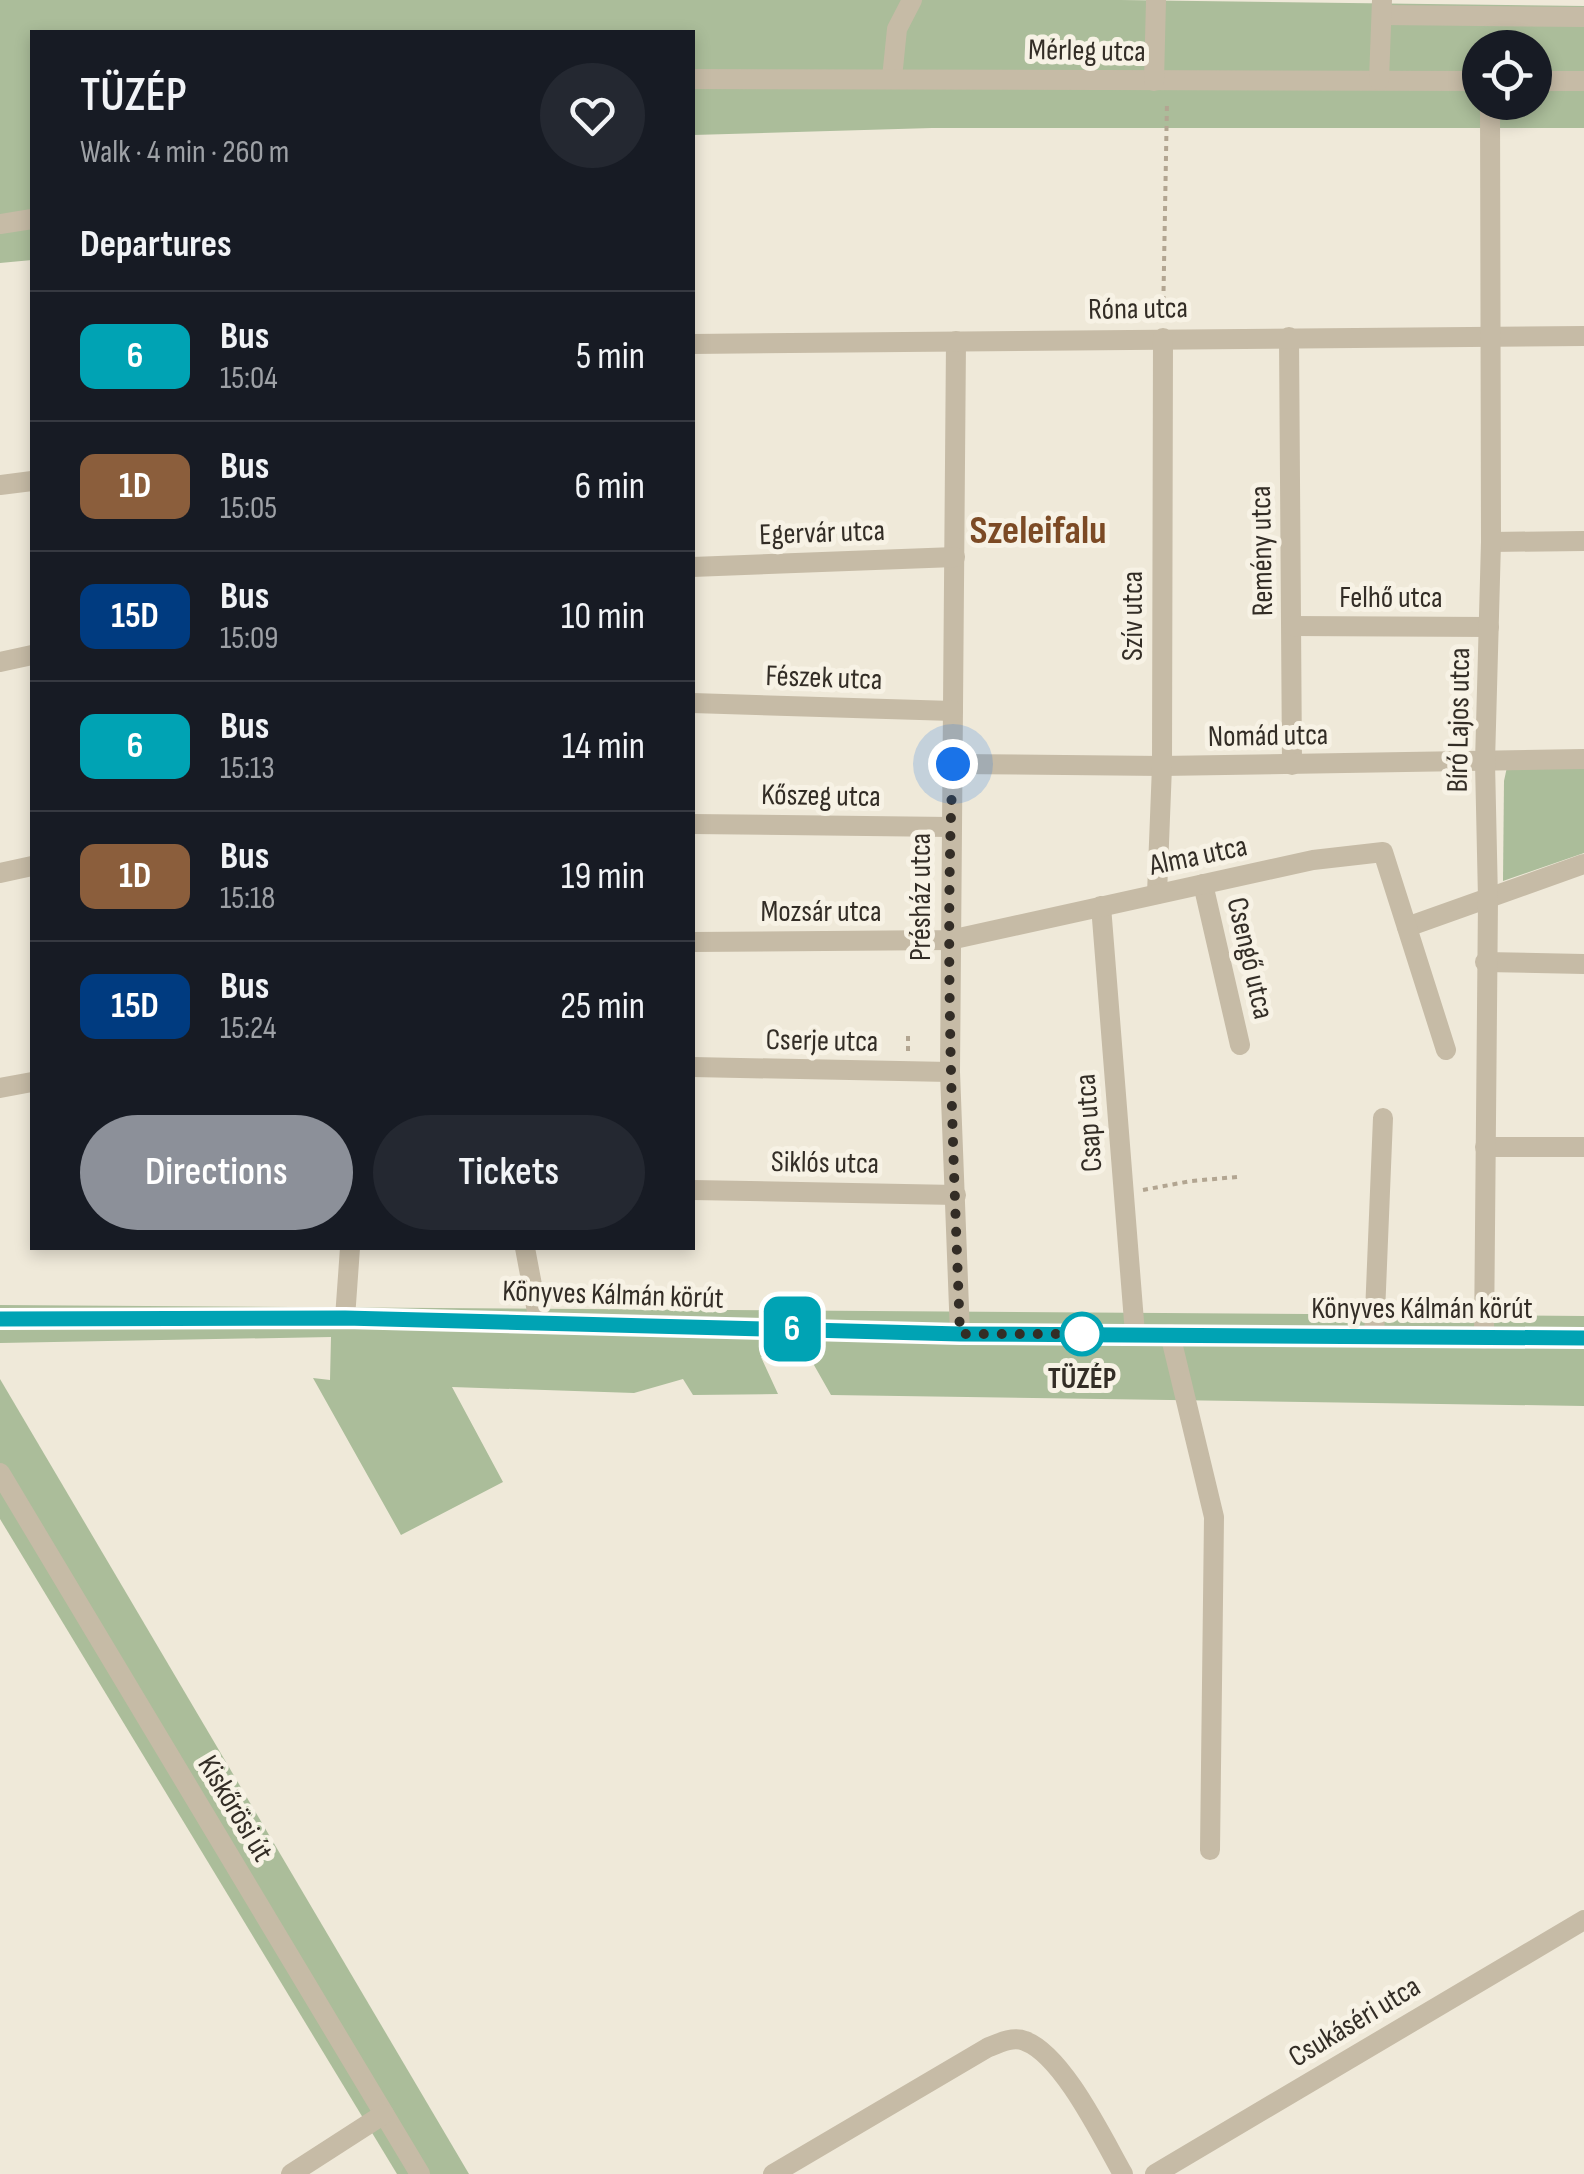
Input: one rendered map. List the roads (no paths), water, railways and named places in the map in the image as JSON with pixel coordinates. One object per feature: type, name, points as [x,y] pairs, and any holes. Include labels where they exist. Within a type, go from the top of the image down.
[{"type":"street","points":[[892,78],[897,29],[912,0]]},
{"type":"street","points":[[1156,0],[1161,81]]},
{"type":"street","points":[[1379,80],[1382,8],[1584,17]]},
{"type":"street","name":"Mérleg utca","points":[[695,79],[1462,82]]},
{"type":"street","points":[[1552,81],[1584,81]]},
{"type":"street","name":"Bíró Lajos utca","points":[[1484,1339],[1490,120]]},
{"type":"street","points":[[0,224],[30,220]]},
{"type":"street","name":"Remény utca","points":[[1289,336],[1292,765]]},
{"type":"street","name":"Róna utca","points":[[695,344],[1584,336]]},
{"type":"street","name":"Szív utca","points":[[1158,894],[1163,338]]},
{"type":"street","name":"Présház utca","points":[[956,340],[950,1072],[960,1334]]},
{"type":"street","points":[[0,485],[30,481]]},
{"type":"street","points":[[1491,542],[1584,541]]},
{"type":"street","name":"Egervár utca","points":[[695,567],[955,557]]},
{"type":"street","name":"Felhő utca","points":[[1292,626],[1490,627]]},
{"type":"street","points":[[0,662],[30,656]]},
{"type":"street","name":"Fészek utca","points":[[695,703],[953,710]]},
{"type":"street","name":"Nomád utca","points":[[953,764],[1292,765],[1584,759]]},
{"type":"street","name":"Kőszeg utca","points":[[695,824],[950,827]]},
{"type":"street","name":"Alma utca","points":[[950,940],[1313,860],[1383,852],[1446,1050]]},
{"type":"street","points":[[1408,926],[1584,864]]},
{"type":"street","points":[[0,872],[30,866]]},
{"type":"street","name":"Csengő utca","points":[[1203,884],[1240,1045]]},
{"type":"street","name":"Csap utca","points":[[1102,906],[1134,1334]]},
{"type":"street","name":"Mozsár utca","points":[[695,942],[950,940]]},
{"type":"street","points":[[1486,962],[1584,964]]},
{"type":"street","name":"Cserje utca","points":[[695,1068],[950,1072]]},
{"type":"street","points":[[0,1088],[30,1082]]},
{"type":"street","points":[[1374,1338],[1383,1118]]},
{"type":"street","points":[[1486,1146],[1584,1146]]},
{"type":"street","name":"Siklós utca","points":[[695,1190],[956,1195]]},
{"type":"street","points":[[345,1318],[350,1250]]},
{"type":"street","points":[[525,1250],[539,1322]]},
{"type":"street","name":"Könyves Kálmán körút","points":[[0,1319],[345,1318],[960,1334],[1584,1338]]},
{"type":"street","points":[[1170,1334],[1214,1517],[1210,1850]]},
{"type":"street","name":"Kiskőrösi út","points":[[0,1473],[420,2174]]},
{"type":"street","name":"Csukáséri utca","points":[[1154,2174],[1584,1920]]},
{"type":"street","points":[[773,2174],[988,2048],[1008,2040],[1024,2040],[1043,2052],[1063,2075],[1122,2174]]},
{"type":"street","points":[[291,2174],[384,2114]]},
{"type":"place","name":"TÜZÉP","points":[[1082,1334]]},
{"type":"district","name":"Szeleifalu","points":[[1038,529]]}]
